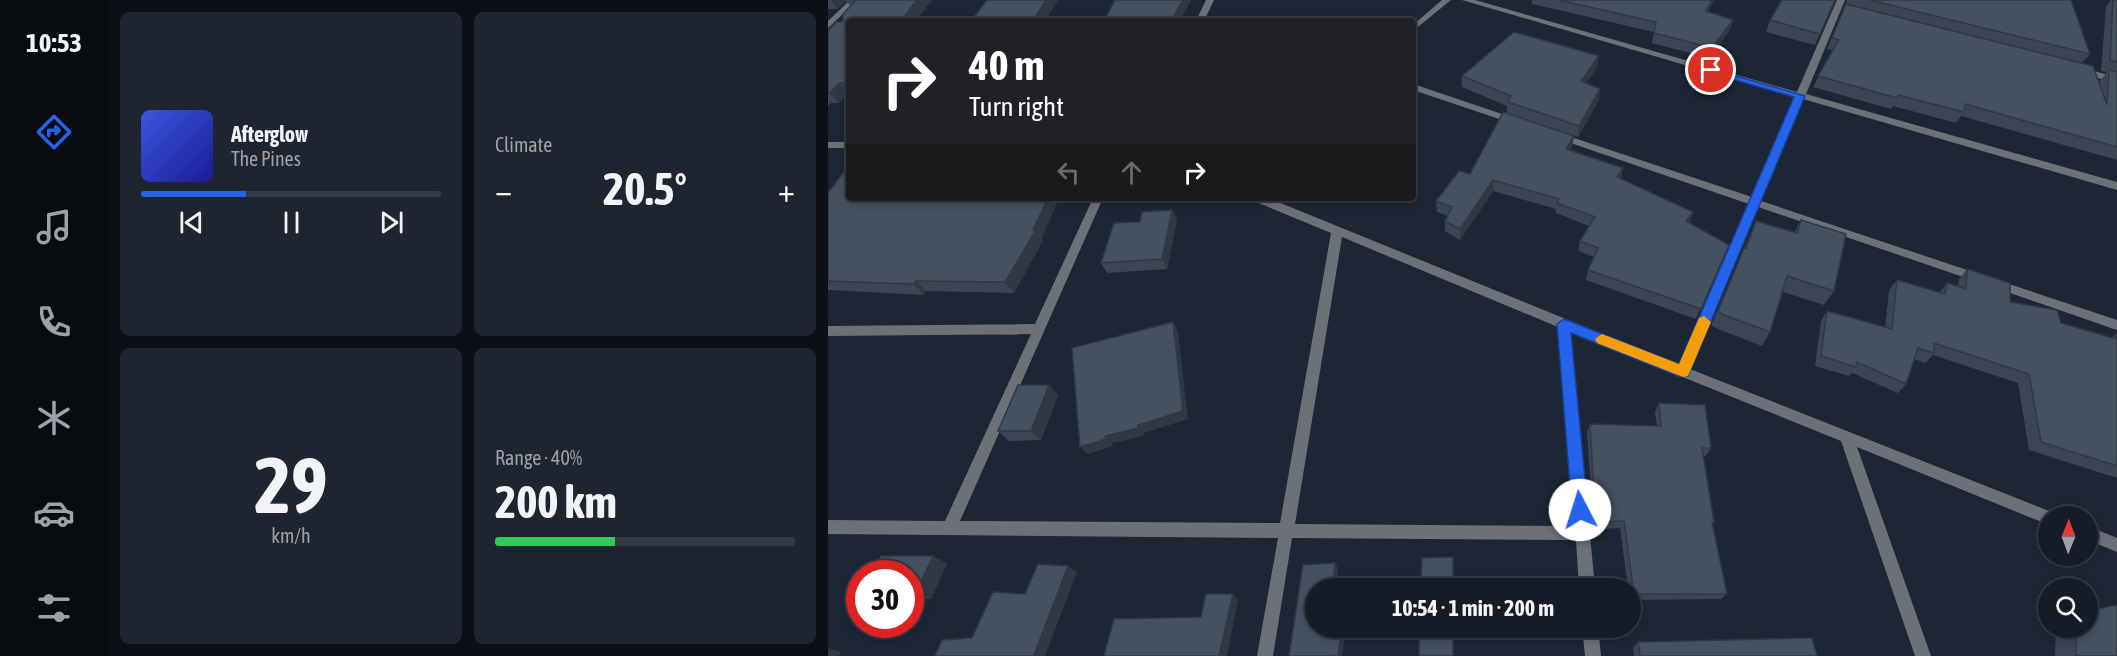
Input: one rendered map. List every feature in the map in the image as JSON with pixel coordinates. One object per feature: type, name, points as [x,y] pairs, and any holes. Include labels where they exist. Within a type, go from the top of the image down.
[{"type":"street","points":[[828,27],[854,0]]},
{"type":"street","points":[[1201,18],[1210,0]]},
{"type":"street","points":[[1416,27],[1448,0]]},
{"type":"street","points":[[1466,0],[2117,186]]},
{"type":"street","points":[[1683,371],[1800,96],[1835,5],[1848,12]]},
{"type":"street","points":[[828,27],[838,28]]},
{"type":"street","points":[[2072,69],[2117,80]]},
{"type":"street","points":[[1416,88],[1523,124]]},
{"type":"street","points":[[1545,132],[2117,325]]},
{"type":"street","points":[[828,145],[846,145]]},
{"type":"street","points":[[950,527],[1097,201]]},
{"type":"street","points":[[1265,201],[1336,232],[2038,514]]},
{"type":"street","points":[[1265,656],[1336,232]]},
{"type":"street","points":[[1564,324],[1586,578]]},
{"type":"street","points":[[828,331],[1039,329]]},
{"type":"street","points":[[1846,436],[1923,656]]},
{"type":"street","points":[[828,527],[1582,533]]},
{"type":"street","points":[[2098,537],[2117,545]]},
{"type":"street","points":[[1591,638],[1593,656]]},
{"type":"building","points":[[856,0],[917,0],[903,18],[846,18],[846,83],[839,83],[828,93],[828,31],[836,22],[843,22],[843,14]]},
{"type":"building","points":[[987,0],[1046,0],[1035,18],[973,18]]},
{"type":"building","points":[[1115,0],[1183,0],[1173,18],[1106,18]]},
{"type":"building","points":[[1559,0],[1712,0],[1706,11],[1733,20],[1712,48],[1654,33],[1656,22]]},
{"type":"building","points":[[1782,0],[1835,0],[1820,34],[1770,20]]},
{"type":"building","points":[[1870,0],[2071,0],[2090,54]]},
{"type":"building","points":[[2113,0],[2117,0],[2117,62],[2110,60]]},
{"type":"building","points":[[1846,4],[2093,66],[2107,105],[2109,70],[2117,72],[2117,147],[1965,104],[1964,112],[1898,95],[1897,98],[1818,76],[1839,40],[1832,38]]},
{"type":"building","points":[[1514,32],[1599,56],[1581,81],[1600,89],[1579,126],[1508,102],[1511,96],[1462,76]]},
{"type":"building","points":[[1503,112],[1574,136],[1566,149],[1623,168],[1617,177],[1693,212],[1686,221],[1729,245],[1701,309],[1588,270],[1598,248],[1580,241],[1595,217],[1557,203],[1559,199],[1493,180],[1460,229],[1445,221],[1452,207],[1436,201],[1459,171],[1470,174]]},
{"type":"building","points":[[846,169],[846,201],[1047,201],[1033,230],[1036,230],[1005,282],[916,281],[914,284],[828,281],[828,193]]},
{"type":"building","points":[[1172,210],[1162,259],[1101,263],[1114,223],[1140,222],[1142,212]]},
{"type":"building","points":[[1801,220],[1846,234],[1834,291],[1787,276],[1770,332],[1718,311],[1756,221],[1797,233]]},
{"type":"building","points":[[1967,269],[2010,283],[2010,302],[2057,310],[2061,323],[2116,339],[2115,334],[2117,335],[2117,466],[2041,442],[2029,374],[1934,343],[1934,353],[1918,348],[1906,384],[1857,362],[1856,367],[1821,356],[1827,311],[1892,329],[1897,280],[1945,294],[1947,283],[1966,289]]},
{"type":"building","points":[[1173,322],[1183,411],[1138,425],[1138,428],[1105,436],[1106,439],[1080,447],[1072,348]]},
{"type":"building","points":[[1018,385],[1049,385],[1031,431],[998,431]]},
{"type":"building","points":[[1659,403],[1705,405],[1711,448],[1702,448],[1714,522],[1712,522],[1727,594],[1641,594],[1641,578],[1632,578],[1624,521],[1602,522],[1599,497],[1594,496],[1590,424],[1661,426]]},
{"type":"building","points":[[881,556],[933,556],[924,575],[924,560],[879,560]]},
{"type":"building","points":[[1453,557],[1453,578],[1421,578],[1422,558]]},
{"type":"building","points":[[1335,563],[1334,578],[1305,578],[1305,638],[1340,638],[1338,656],[1289,656],[1303,565]]},
{"type":"building","points":[[1038,564],[1068,566],[1034,655],[1038,656],[935,656],[942,640],[972,638],[993,592],[1025,594]]},
{"type":"building","points":[[1206,594],[1233,594],[1219,656],[1104,656],[1114,619],[1201,617]]},
{"type":"building","points":[[2117,605],[2117,656],[2076,656],[2076,638],[2098,638],[2098,609]]},
{"type":"building","points":[[1420,638],[1453,638],[1453,656],[1419,656]]},
{"type":"building","points":[[1812,638],[1817,656],[1640,656],[1638,642]]},
{"type":"slow traffic","points":[[1602,339],[1683,371],[1704,322]]},
{"type":"route","points":[[1580,510],[1564,324],[1683,371],[1800,96],[1711,70]]}]
